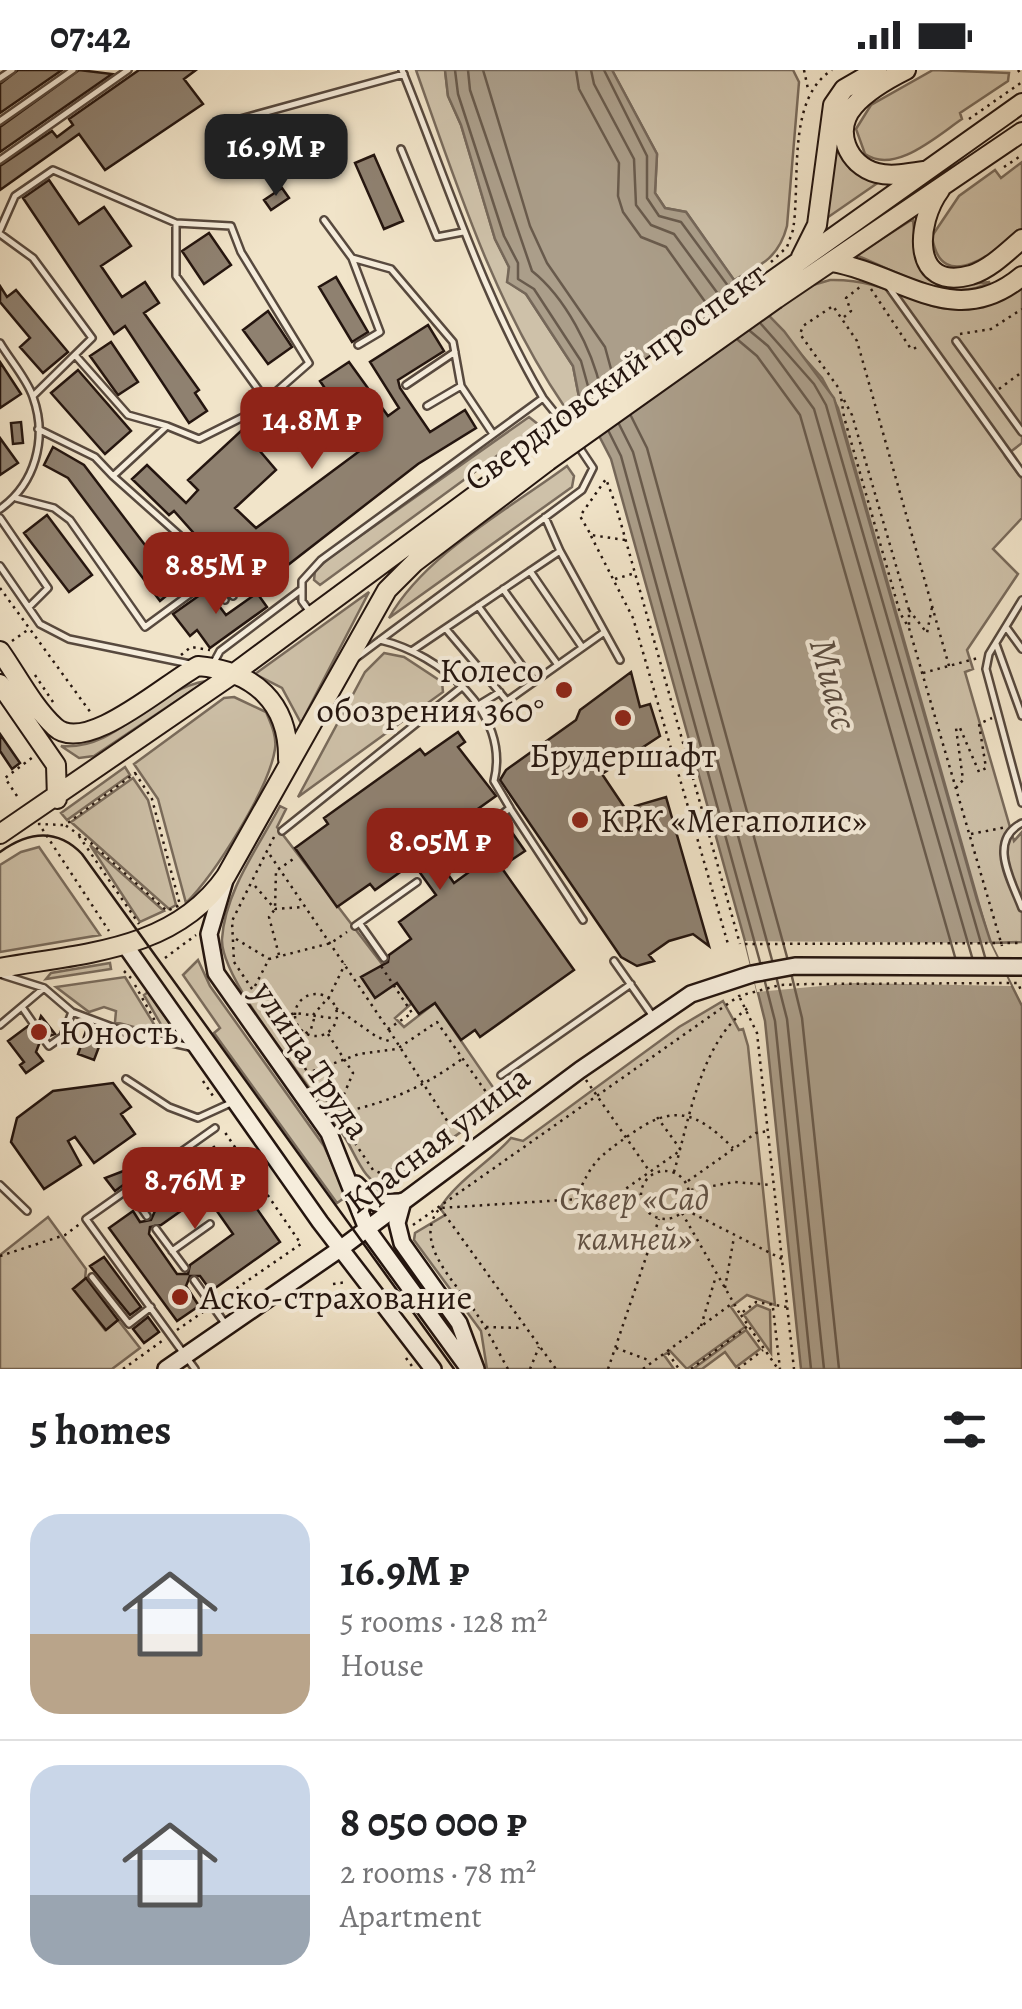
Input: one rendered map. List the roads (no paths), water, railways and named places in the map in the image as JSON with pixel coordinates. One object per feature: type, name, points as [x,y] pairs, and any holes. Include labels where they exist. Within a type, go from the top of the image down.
[{"type":"main road","points":[[798,264],[817,226],[833,105],[844,89],[877,70]]},
{"type":"main road","points":[[906,70],[852,108],[843,131],[845,142],[857,163],[880,174],[929,170]]},
{"type":"main road","name":"Свердловский проспект","points":[[0,971],[178,925],[204,904],[226,876],[288,760],[399,575],[544,455],[769,284],[929,170],[974,126],[1022,103]]},
{"type":"main road","name":"Свердловский проспект","points":[[769,284],[831,262],[945,183],[999,160],[1022,132]]},
{"type":"main road","points":[[945,183],[930,204],[920,237],[929,264],[938,272],[952,277],[977,273],[1022,239]]},
{"type":"main road","points":[[831,262],[969,302],[1005,291],[1022,276]]},
{"type":"main road","name":"Свердловский проспект","points":[[0,834],[57,799],[312,614],[544,455]]},
{"type":"main road","points":[[5,646],[53,726],[65,732],[100,729],[210,661],[278,707],[287,730],[288,760]]},
{"type":"main road","points":[[0,684],[56,765],[57,799]]},
{"type":"main road","name":"улица Труда","points":[[226,876],[209,934],[216,973],[342,1159],[368,1229],[473,1369]]},
{"type":"main road","points":[[118,938],[200,1049],[228,1105],[433,1369]]},
{"type":"main road","name":"Красная улица","points":[[166,1369],[190,1362],[226,1326],[340,1250],[580,1070],[690,994],[824,965],[1022,967]]},
{"type":"main road","points":[[342,1159],[370,1200],[383,1205],[403,1201],[397,1222],[402,1243],[459,1324],[473,1369]]},
{"type":"lane","points":[[0,78],[12,70]]},
{"type":"lane","points":[[0,121],[73,70]]},
{"type":"lane","points":[[0,160],[117,73],[128,70]]},
{"type":"lane","points":[[226,123],[403,72],[462,232],[517,354],[593,468],[582,490],[347,666]]},
{"type":"lane","points":[[400,150],[437,237],[462,232]]},
{"type":"lane","points":[[33,396],[92,338],[33,258],[0,232],[15,196],[53,170],[176,223],[230,226],[241,252],[309,363],[266,400],[199,439],[128,414],[75,355]]},
{"type":"lane","points":[[324,220],[352,258],[380,332],[358,346]]},
{"type":"lane","points":[[176,223],[176,276],[266,400]]},
{"type":"lane","points":[[352,258],[391,270],[453,342],[461,386],[493,434]]},
{"type":"lane","points":[[883,279],[1022,473]]},
{"type":"lane","points":[[956,341],[1022,432]]},
{"type":"lane","points":[[0,343],[33,396],[38,429],[32,477],[16,498],[0,509]]},
{"type":"lane","points":[[406,386],[455,352]]},
{"type":"lane","points":[[428,406],[461,386]]},
{"type":"lane","points":[[312,614],[302,600],[302,581],[321,560],[543,398]]},
{"type":"lane","points":[[113,476],[167,426]]},
{"type":"lane","points":[[38,429],[95,457],[187,542],[234,596]]},
{"type":"lane","points":[[1014,462],[1022,456]]},
{"type":"lane","points":[[16,498],[54,508],[70,520],[145,627],[209,580],[225,600]]},
{"type":"lane","points":[[545,517],[620,660]]},
{"type":"lane","points":[[0,518],[48,588],[29,607]]},
{"type":"lane","points":[[413,650],[560,551]]},
{"type":"lane","points":[[172,562],[194,590]]},
{"type":"lane","points":[[0,566],[40,624],[69,639],[175,660],[210,661],[302,589]]},
{"type":"lane","points":[[530,571],[583,648]]},
{"type":"lane","points":[[503,589],[558,665]]},
{"type":"lane","points":[[1022,602],[996,644],[986,669],[1022,803]]},
{"type":"lane","points":[[478,606],[534,682]]},
{"type":"lane","points":[[1006,626],[1022,649]]},
{"type":"lane","points":[[445,628],[506,701],[603,633]]},
{"type":"lane","points":[[379,640],[413,650],[463,686],[500,755],[494,780],[583,920]]},
{"type":"lane","points":[[996,644],[1022,716]]},
{"type":"lane","points":[[282,831],[463,686]]},
{"type":"lane","points":[[476,706],[500,692]]},
{"type":"lane","points":[[445,859],[510,808]]},
{"type":"lane","points":[[1022,823],[1011,830],[1004,842],[1004,858],[1022,908]]},
{"type":"lane","points":[[384,958],[357,925],[416,882]]},
{"type":"lane","points":[[614,960],[654,1018]]},
{"type":"lane","points":[[0,971],[44,988],[72,1012],[128,1033],[200,1049]]},
{"type":"lane","points":[[500,1075],[631,984]]},
{"type":"lane","points":[[0,1025],[44,988]]},
{"type":"lane","points":[[22,1007],[33,1023]]},
{"type":"lane","points":[[46,1042],[50,1046],[64,1036],[72,1012]]},
{"type":"lane","points":[[126,1079],[169,1107],[198,1118],[228,1105]]},
{"type":"lane","points":[[190,1362],[86,1219],[215,1128]]},
{"type":"lane","points":[[0,1185],[27,1211]]},
{"type":"lane","points":[[128,1189],[147,1216]]},
{"type":"lane","points":[[172,1251],[210,1224]]},
{"type":"lane","points":[[156,1228],[185,1268]]},
{"type":"lane","points":[[92,1278],[129,1324],[151,1307]]},
{"type":"lane","points":[[194,1280],[226,1326]]},
{"type":"water","name":"Миасс","points":[[445,70],[612,70],[657,154],[655,193],[665,208],[686,212],[734,280],[784,331],[834,398],[977,900],[992,946],[1022,1006],[1022,1369],[801,1369],[765,1021],[745,941],[611,459],[579,397],[573,366],[526,294],[507,282],[509,267],[495,239],[461,125],[448,96]]},
{"type":"tram line","points":[[0,852],[21,840],[42,835],[62,839],[82,854],[454,1369]]},
{"type":"place","name":"Колесо обозрения 360°","points":[[564,690]]},
{"type":"place","name":"Брудершафт","points":[[623,718]]},
{"type":"place","name":"КРК «Мегаполис»","points":[[580,820]]},
{"type":"place","name":"Юность","points":[[39,1032]]},
{"type":"place","name":"Аско-страхование","points":[[180,1297]]},
{"type":"park label","name":"Сквер «Сад камней»","points":[[634,1218]]}]
